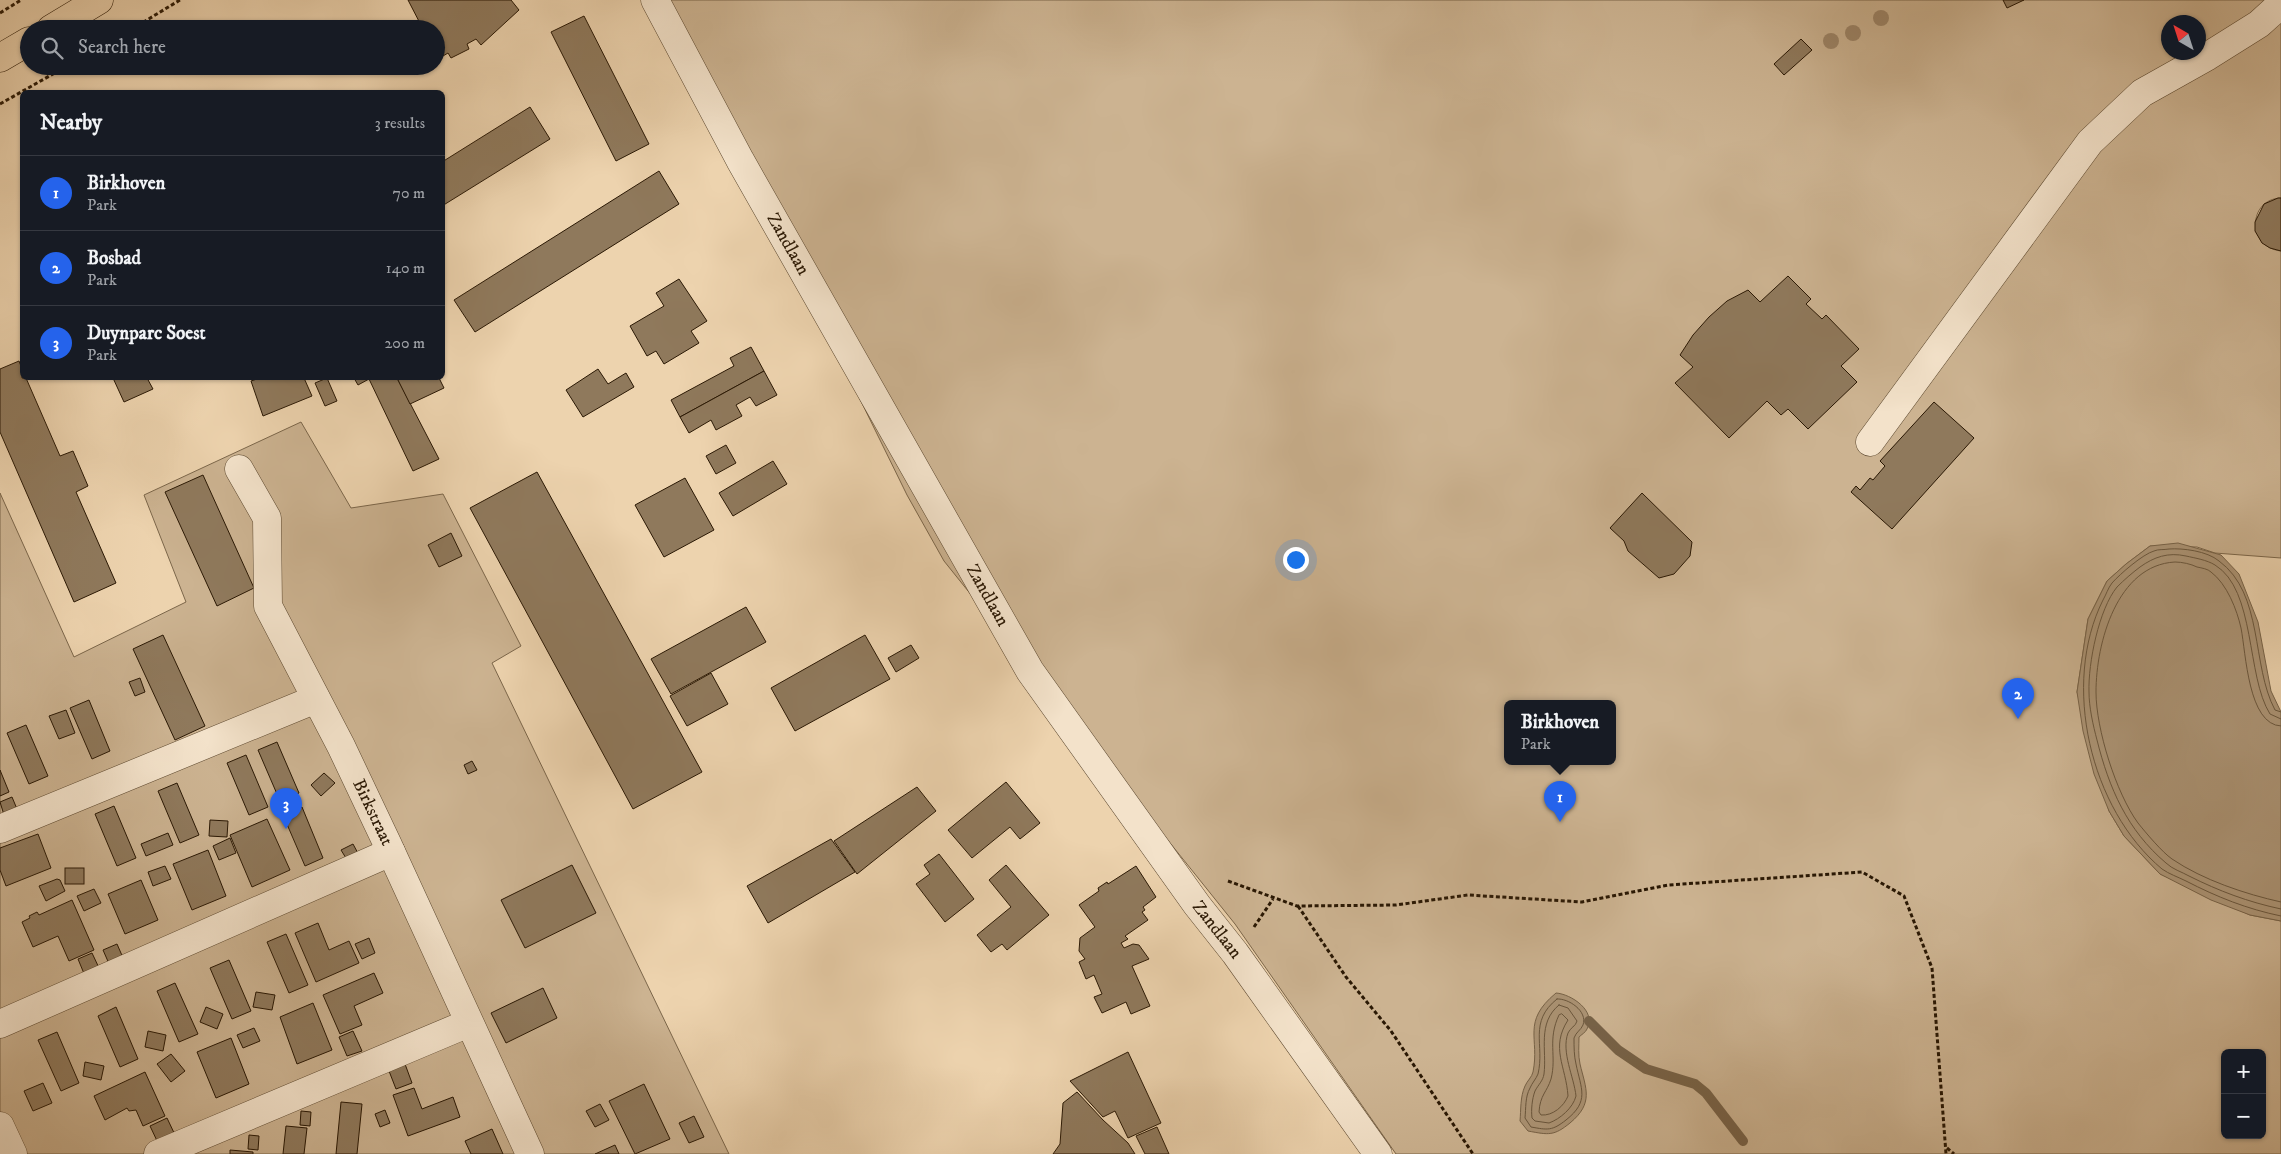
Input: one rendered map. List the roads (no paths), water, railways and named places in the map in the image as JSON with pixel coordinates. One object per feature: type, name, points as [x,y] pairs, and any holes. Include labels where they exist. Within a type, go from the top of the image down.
[{"type":"main road","points":[[66,20],[99,0]]},
{"type":"main road","points":[[0,58],[20,46]]},
{"type":"street","name":"Zandlaan","points":[[655,0],[740,160],[1030,671],[1378,1154]]},
{"type":"street","points":[[1870,442],[2090,142],[2142,93],[2208,56],[2259,24],[2281,4]]},
{"type":"street","name":"Birkstraat","points":[[239,469],[267,518],[268,606],[341,746],[530,1154]]},
{"type":"street","points":[[0,829],[316,699]]},
{"type":"street","points":[[0,1024],[391,852]]},
{"type":"street","points":[[158,1154],[469,1023]]},
{"type":"street","points":[[0,1126],[13,1154]]},
{"type":"water","points":[[2178,543],[2221,555],[2239,574],[2258,622],[2271,691],[2281,712],[2281,921],[2250,915],[2211,900],[2160,874],[2124,836],[2109,811],[2094,774],[2083,731],[2077,692],[2088,619],[2107,581],[2126,564],[2150,546]]},
{"type":"water","points":[[1556,993],[1575,1000],[1586,1010],[1588,1016],[1587,1029],[1579,1037],[1579,1061],[1586,1088],[1585,1102],[1578,1116],[1560,1130],[1551,1133],[1528,1131],[1520,1121],[1521,1104],[1523,1090],[1533,1072],[1535,1060],[1535,1022],[1545,1003]]},
{"type":"waterway","points":[[1589,1021],[1618,1050],[1646,1069],[1695,1084],[1706,1093],[1743,1141]]},
{"type":"place","name":"Bosbad","points":[[2018,719]]},
{"type":"place","name":"Birkhoven","points":[[1560,822]]},
{"type":"place","name":"Duynparc Soest","points":[[286,829]]}]
